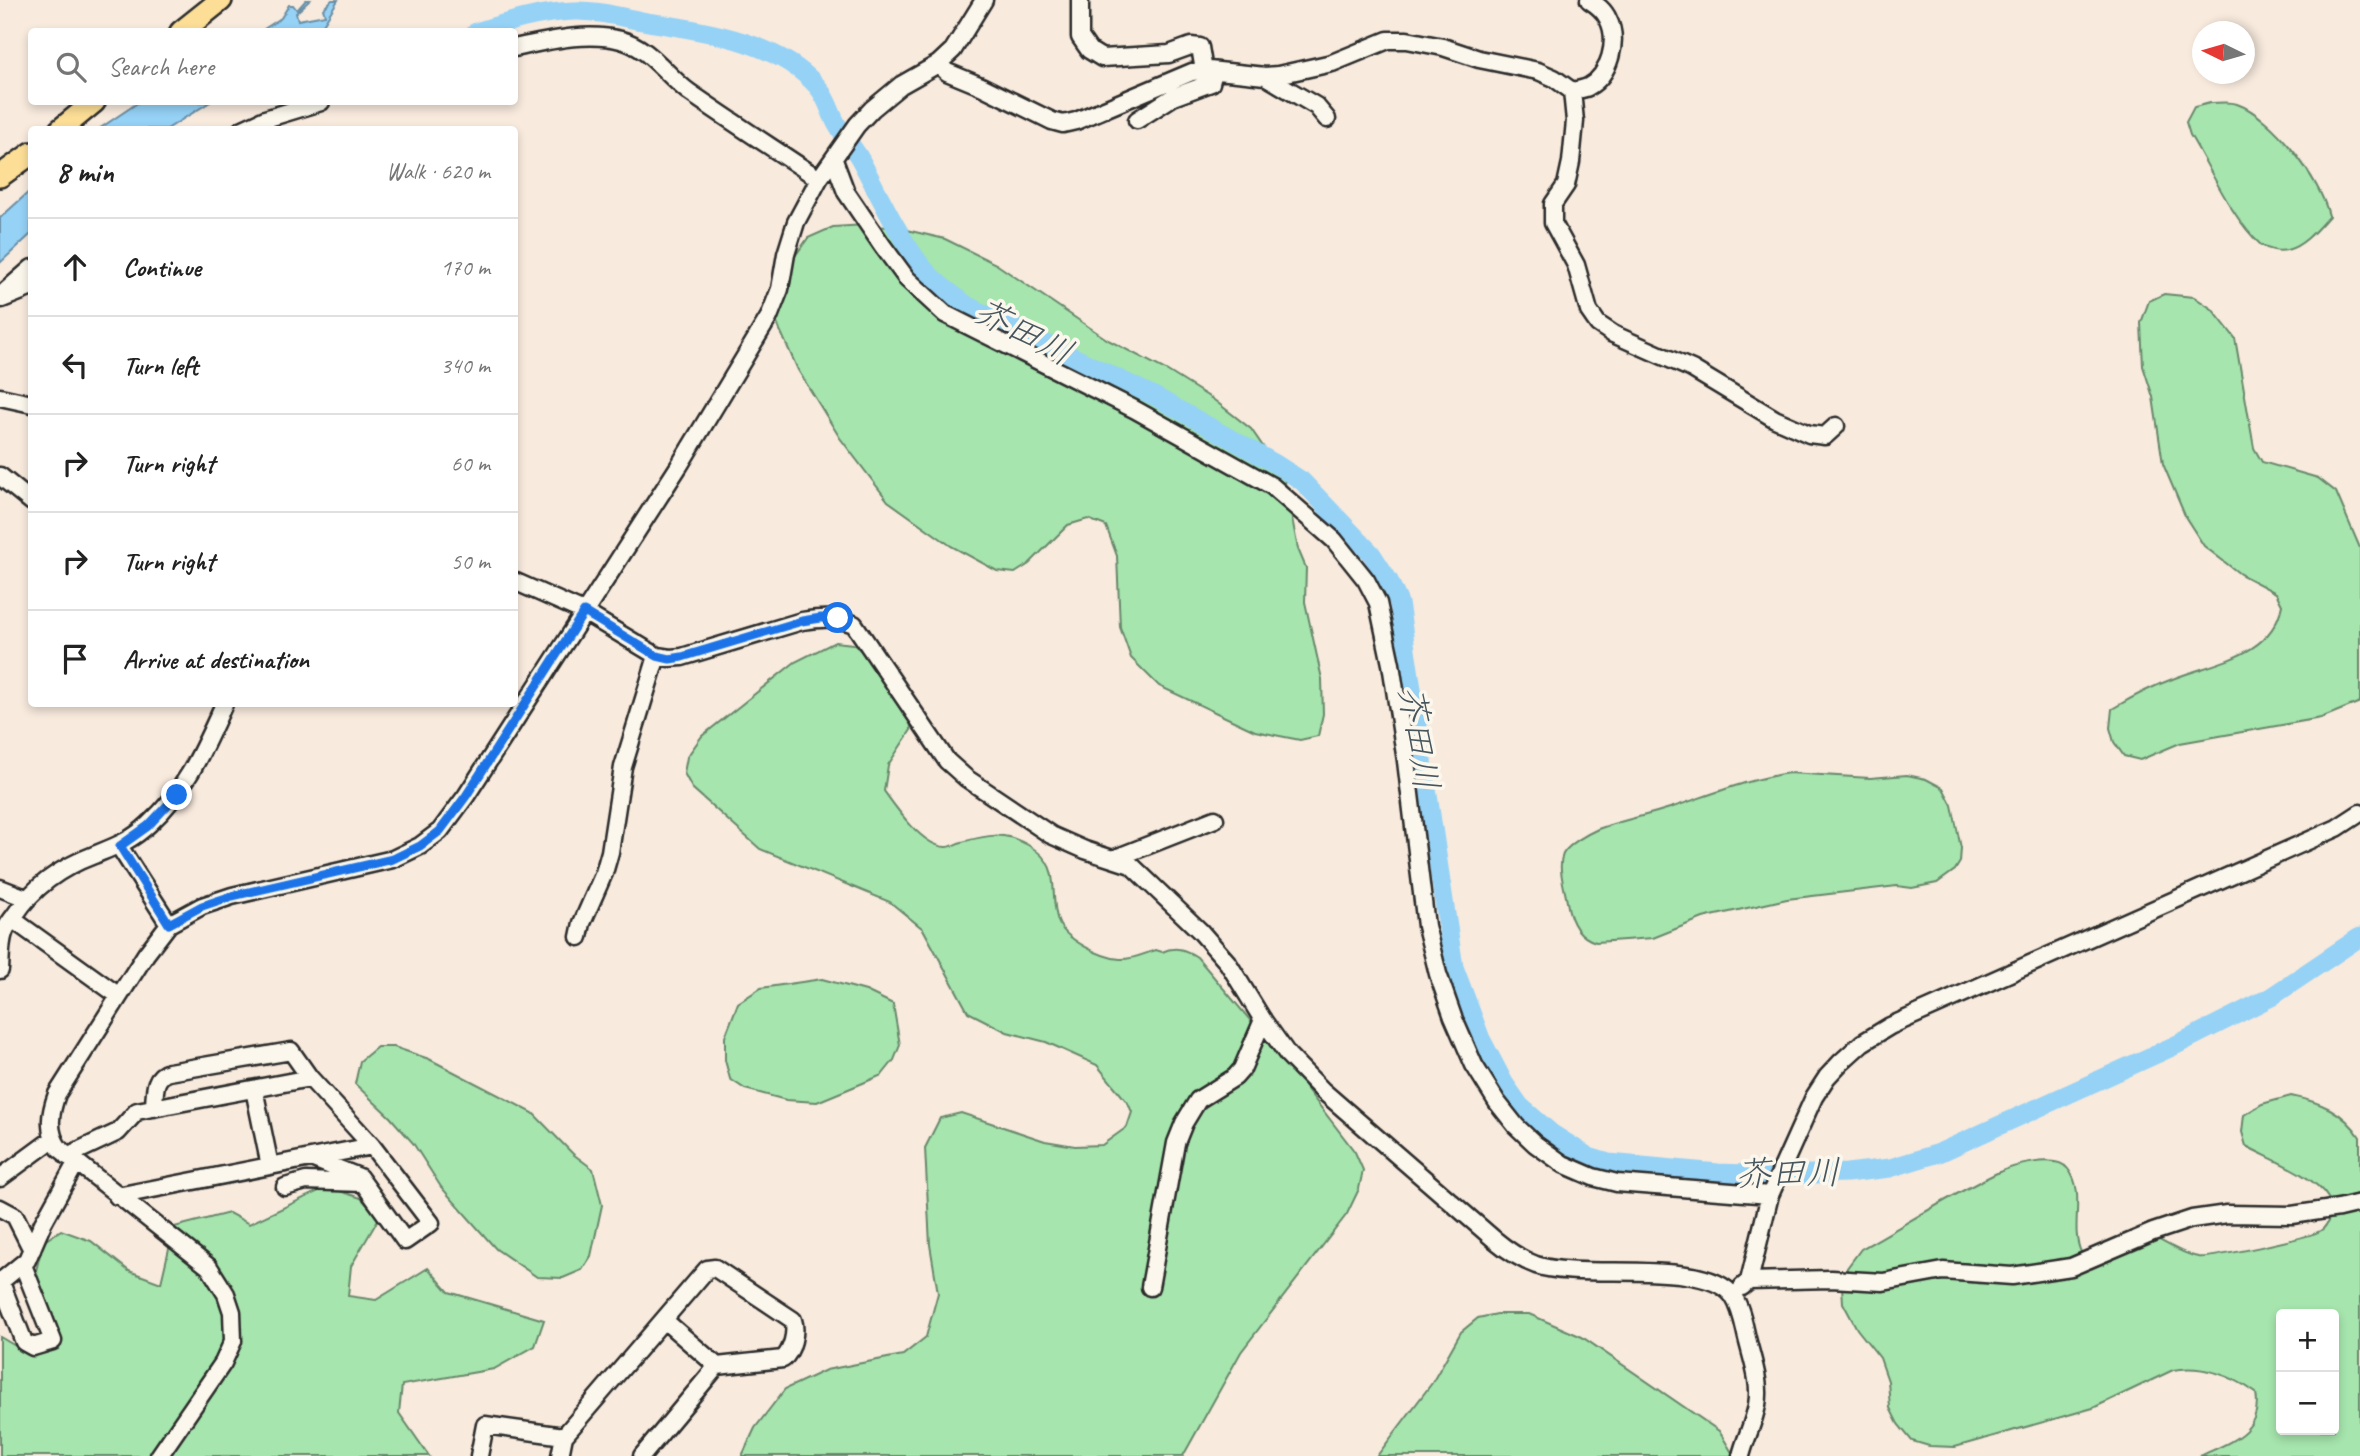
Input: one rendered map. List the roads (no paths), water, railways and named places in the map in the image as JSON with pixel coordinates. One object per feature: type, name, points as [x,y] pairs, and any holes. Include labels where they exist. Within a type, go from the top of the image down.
[{"type":"main road","points":[[186,28],[221,0]]},
{"type":"main road","points":[[65,126],[90,105]]},
{"type":"main road","points":[[0,176],[28,156]]},
{"type":"street","points":[[159,1456],[223,1363],[233,1342],[232,1312],[226,1294],[209,1267],[72,1160],[53,1139],[51,1110],[57,1094],[119,996],[169,924],[202,906],[232,896],[393,859],[420,846],[440,831],[466,796],[679,466],[769,317],[780,289],[796,222],[819,179],[857,125],[901,85],[938,64],[953,50],[984,0]]},
{"type":"street","points":[[1080,0],[1080,37],[1089,50],[1102,58],[1169,54],[1191,46],[1200,47],[1211,83],[1173,97],[1137,120]]},
{"type":"street","points":[[1572,91],[1589,86],[1610,64],[1610,21],[1601,7],[1589,0]]},
{"type":"street","points":[[518,47],[588,37],[622,40],[643,51],[687,90],[819,179]]},
{"type":"street","points":[[938,64],[947,72],[1063,124],[1192,72],[1265,76],[1332,63],[1388,40],[1407,40],[1443,47],[1479,59],[1538,71],[1572,91],[1575,121],[1571,162],[1566,185],[1553,204],[1553,223],[1576,265],[1589,311],[1598,324],[1613,334],[1692,369],[1774,419],[1809,434],[1825,436],[1836,426]]},
{"type":"street","points":[[1265,76],[1316,106],[1327,119]]},
{"type":"street","points":[[250,126],[311,105]]},
{"type":"street","points":[[834,160],[846,192],[882,245],[907,279],[945,314],[1134,409],[1272,486],[1334,540],[1366,580],[1378,603],[1391,664],[1426,926],[1438,974],[1474,1065],[1516,1126],[1563,1164],[1593,1177],[1617,1183],[1770,1195]]},
{"type":"street","points":[[0,298],[28,272]]},
{"type":"street","points":[[0,298],[28,288]]},
{"type":"street","points":[[0,397],[28,403]]},
{"type":"street","points":[[0,476],[28,499]]},
{"type":"street","points":[[518,583],[584,612],[657,656],[670,659],[802,621],[838,618],[854,624],[947,761],[966,778],[1051,835],[1085,850],[1131,865],[1200,931],[1228,963],[1288,1055],[1323,1091],[1513,1254],[1536,1265],[1558,1269],[1669,1273],[1702,1278],[1717,1284],[1732,1295],[1740,1312],[1758,1385],[1758,1404],[1741,1456]]},
{"type":"street","points":[[579,937],[610,852],[623,767],[657,656]]},
{"type":"street","points":[[0,970],[1,944],[5,929],[26,898],[55,874],[92,855],[120,846],[148,826],[177,795],[193,772],[223,707]]},
{"type":"street","points":[[1732,1295],[1749,1281],[1770,1195],[1814,1097],[1827,1077],[1862,1043],[1890,1026],[2337,828],[2360,813]]},
{"type":"street","points":[[1113,859],[1215,819]]},
{"type":"street","points":[[120,846],[169,924]]},
{"type":"street","points":[[0,888],[26,898]]},
{"type":"street","points":[[12,919],[119,996]]},
{"type":"street","points":[[1150,1287],[1176,1143],[1184,1123],[1198,1100],[1235,1077],[1242,1069],[1263,1020]]},
{"type":"street","points":[[154,1108],[157,1080],[161,1074],[291,1051],[310,1079],[372,1146],[431,1223],[405,1241],[359,1177],[311,1158]]},
{"type":"street","points":[[232,1061],[237,1092]]},
{"type":"street","points":[[23,1265],[53,1341],[33,1347],[24,1342],[0,1281],[23,1265],[32,1250],[72,1160],[118,1132],[137,1111],[310,1079]]},
{"type":"street","points":[[254,1089],[270,1166]]},
{"type":"street","points":[[0,1178],[53,1139]]},
{"type":"street","points":[[117,1196],[372,1146]]},
{"type":"street","points":[[285,1187],[306,1181],[363,1183]]},
{"type":"street","points":[[1749,1281],[1831,1279],[1883,1282],[1943,1270],[2012,1276],[2071,1267],[2153,1232],[2192,1219],[2227,1214],[2292,1216],[2360,1203]]},
{"type":"street","points":[[0,1208],[15,1216],[32,1250]]},
{"type":"street","points":[[560,1456],[564,1436],[707,1269],[715,1268],[793,1320],[795,1326],[789,1354],[783,1359],[717,1366],[642,1456]]},
{"type":"street","points":[[664,1320],[717,1366]]},
{"type":"street","points":[[479,1456],[485,1425],[564,1436]]},
{"type":"water","points":[[306,0],[310,0],[296,13],[298,20],[325,15],[323,9],[332,0],[338,0],[321,28],[266,28],[281,18],[289,5],[293,5],[297,10]]},
{"type":"water","points":[[135,105],[205,105],[172,126],[103,126]]},
{"type":"water","points":[[28,193],[28,237],[0,263],[0,218]]},
{"type":"waterway","name":"芥田川","points":[[489,28],[537,15],[591,12],[712,34],[759,47],[780,57],[800,70],[821,91],[836,123],[860,159],[903,239],[920,264],[942,286],[968,306],[1156,397],[1302,481],[1371,553],[1399,603],[1454,967],[1481,1039],[1504,1083],[1520,1106],[1551,1133],[1589,1157],[1609,1163],[1718,1173],[1847,1173],[1890,1168],[1939,1153],[2176,1045],[2271,997],[2360,937]]}]
